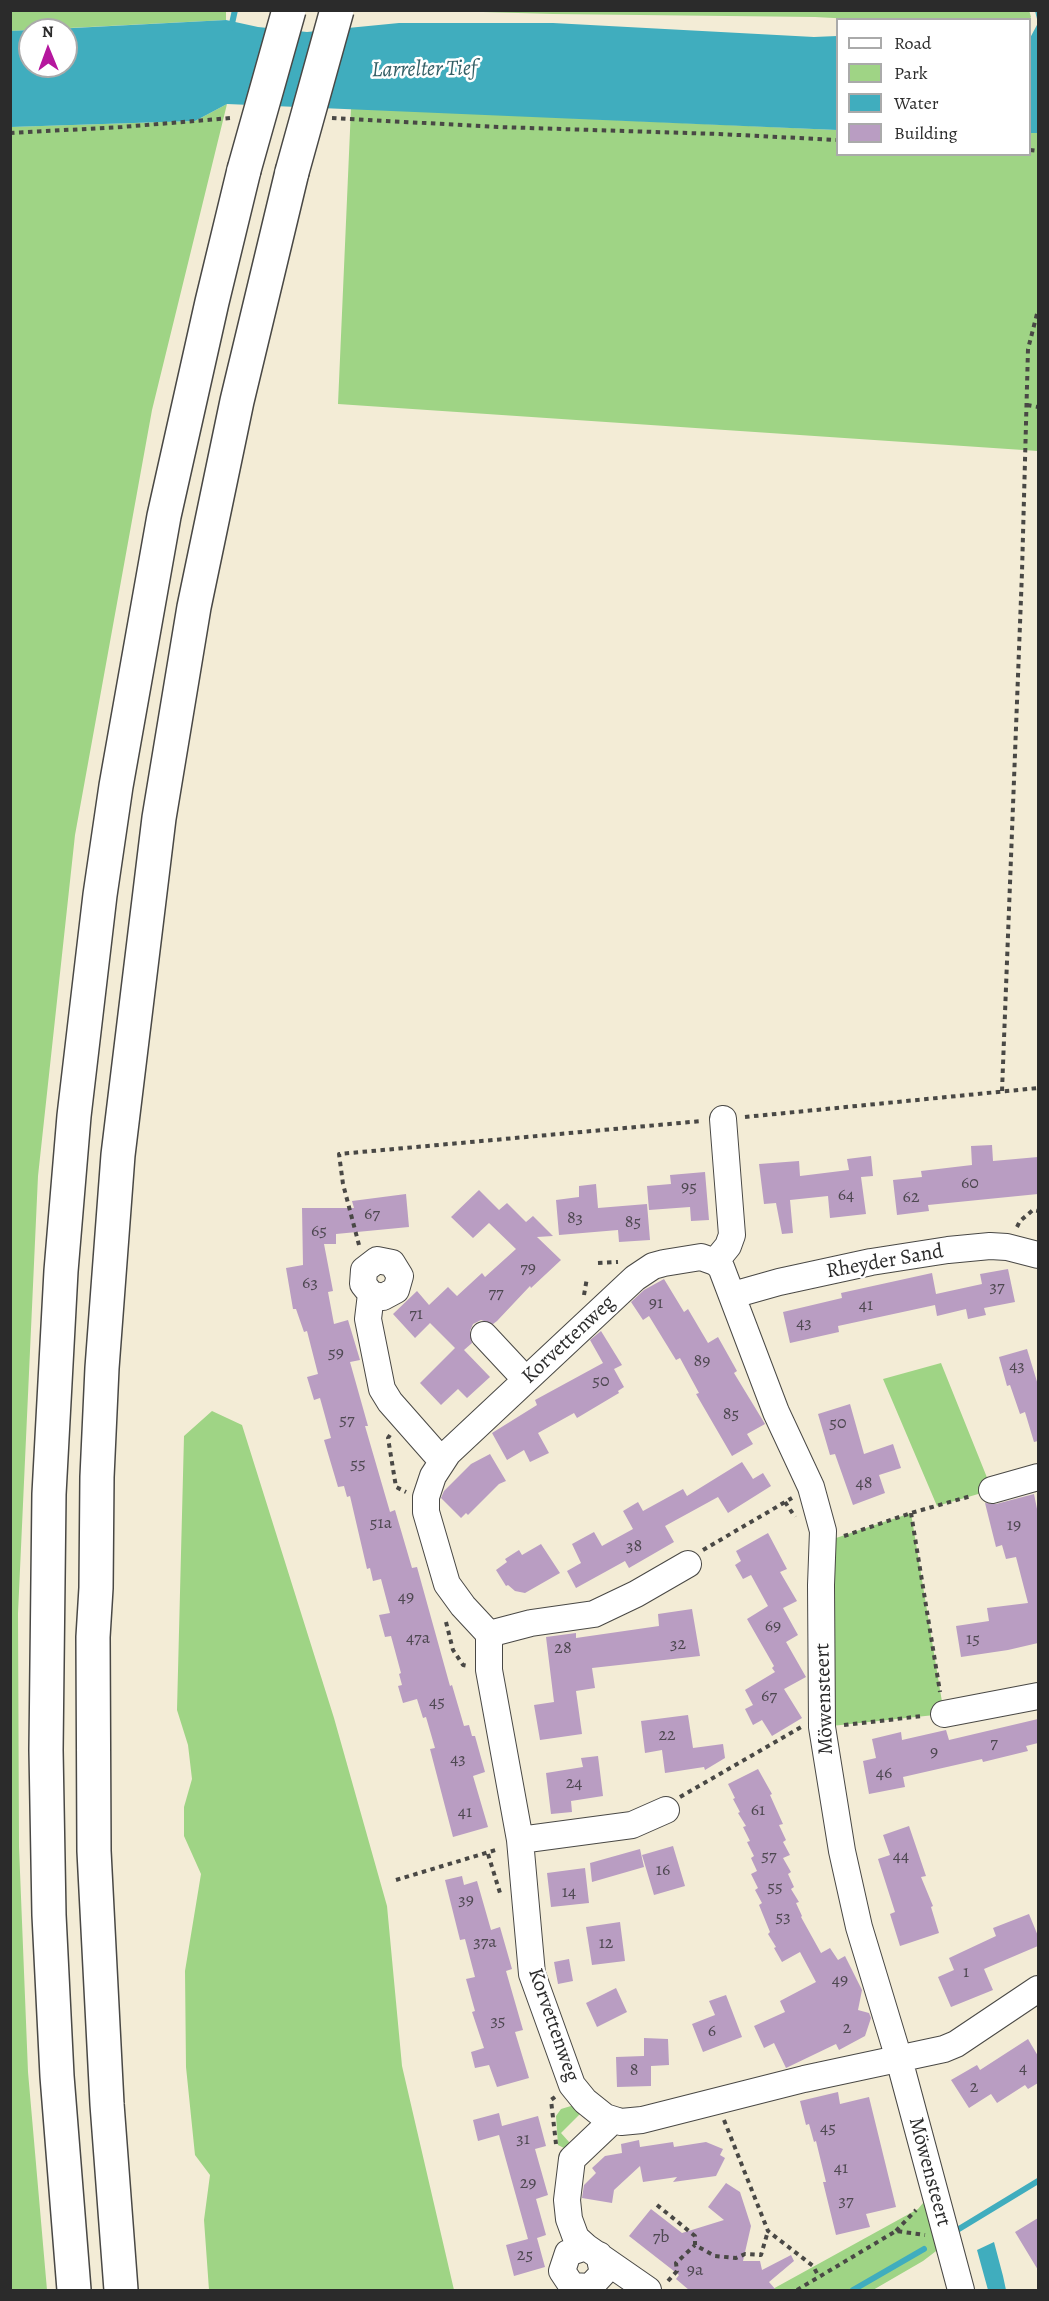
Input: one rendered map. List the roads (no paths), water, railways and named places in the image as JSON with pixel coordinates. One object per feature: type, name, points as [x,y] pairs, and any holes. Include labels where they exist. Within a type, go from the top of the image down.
[{"type":"highway","points":[[74,2290],[57,2076],[49,1915],[46,1773],[49,1494],[61,1271],[75,1105],[100,895],[116,786],[167,505],[209,314],[244,170],[289,10]]},
{"type":"highway","points":[[121,2290],[106,2104],[94,1851],[93,1648],[97,1477],[118,1155],[159,818],[194,607],[237,401],[292,172],[337,10]]},
{"type":"street","points":[[715,1262],[728,1246],[732,1235],[723,1119]]},
{"type":"street","name":"Rheyder Sand","points":[[733,1295],[779,1282],[871,1262],[948,1250],[990,1246],[1007,1247],[1038,1255]]},
{"type":"street","name":"Korvettenweg","points":[[612,2121],[591,2107],[572,2085],[532,1974],[520,1840],[489,1670],[489,1634],[463,1606],[447,1584],[425,1502],[433,1476],[442,1461],[587,1321],[635,1278],[646,1270],[664,1263],[692,1258],[705,1258],[715,1262]]},
{"type":"street","points":[[371,1294],[383,1297],[396,1290],[400,1276],[392,1263],[377,1260],[364,1270],[363,1284],[371,1294],[368,1319],[382,1389],[402,1416],[442,1461]]},
{"type":"street","name":"Möwensteert","points":[[715,1262],[722,1267],[776,1413],[811,1487],[823,1531],[822,1720],[842,1851],[859,1928],[899,2059],[961,2290]]},
{"type":"street","points":[[484,1335],[526,1380]]},
{"type":"street","points":[[992,1490],[1038,1477]]},
{"type":"street","points":[[489,1634],[531,1623],[594,1614],[636,1594],[688,1564]]},
{"type":"street","points":[[944,1714],[1038,1696]]},
{"type":"street","points":[[520,1840],[633,1825],[666,1810]]},
{"type":"street","points":[[657,2287],[592,2251],[576,2238],[569,2219],[567,2200],[571,2162],[612,2121],[642,2120],[804,2079],[944,2049],[956,2044],[1038,1989]]},
{"type":"water","name":"Larrelter Tief","points":[[226,20],[258,27],[307,32],[399,23],[553,23],[814,37],[836,36],[836,130],[227,104],[195,121],[11,127],[10,31],[18,31],[18,78],[78,78],[78,28]]},
{"type":"water","points":[[1038,23],[1038,133],[1031,133],[1031,36]]},
{"type":"water","points":[[994,2242],[1006,2290],[988,2290],[977,2250]]},
{"type":"waterway","points":[[231,28],[235,10]]},
{"type":"waterway","points":[[954,2232],[1038,2181]]},
{"type":"waterway","points":[[853,2290],[924,2249]]}]
